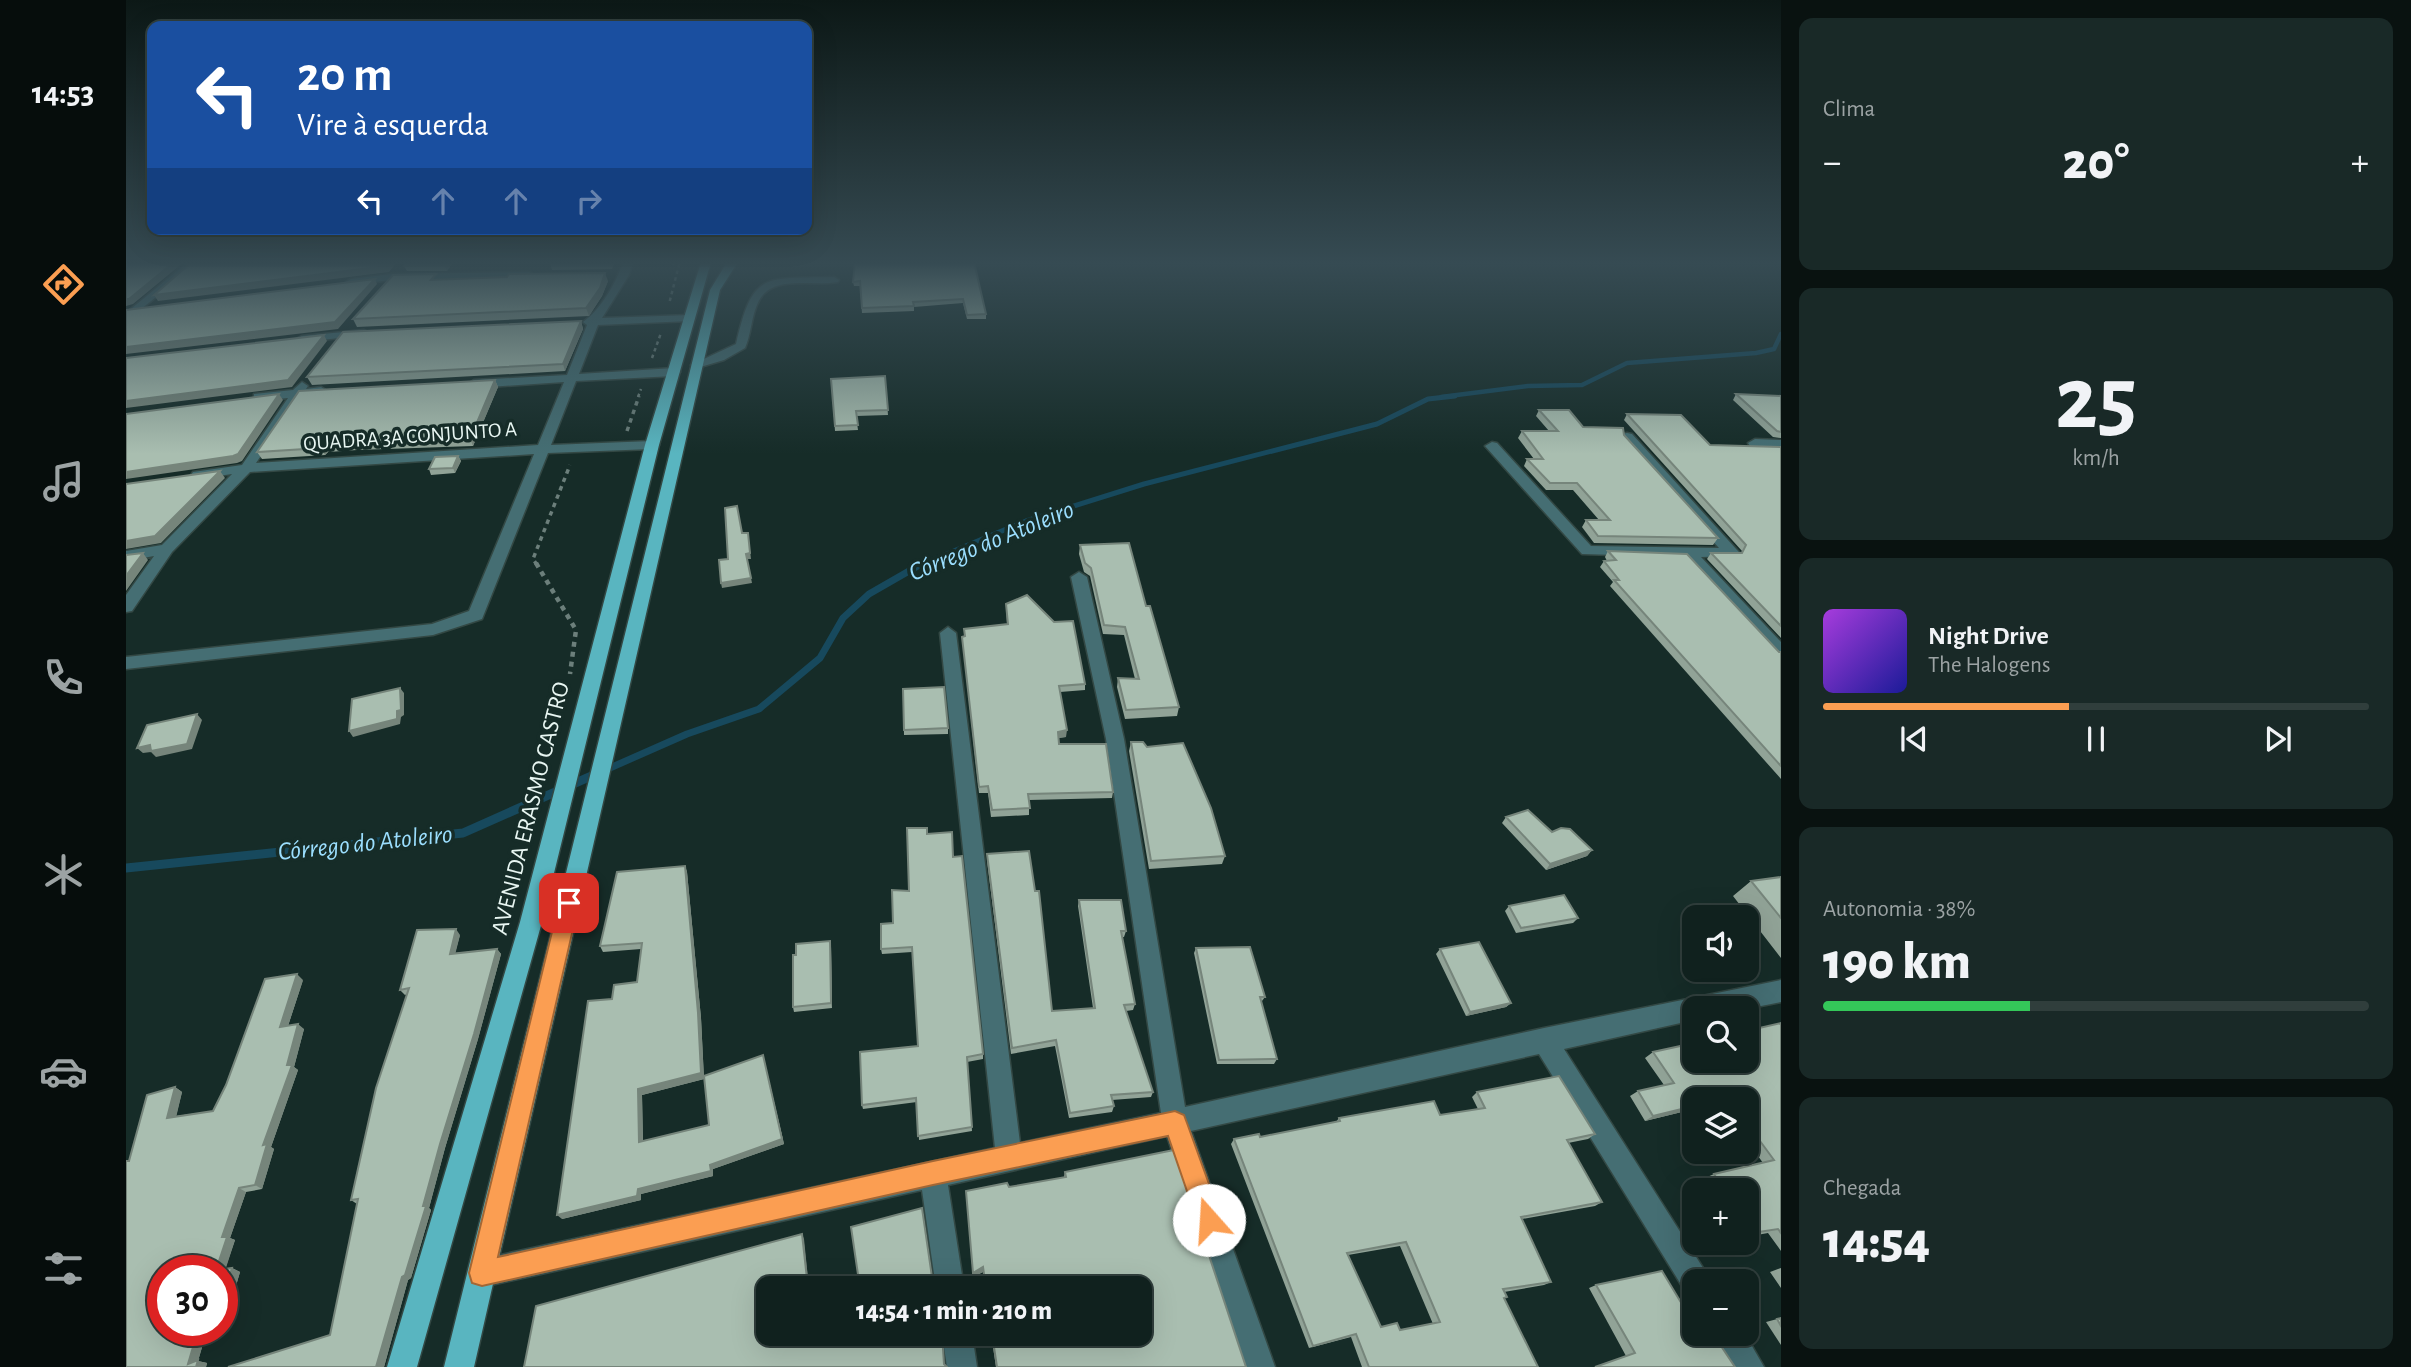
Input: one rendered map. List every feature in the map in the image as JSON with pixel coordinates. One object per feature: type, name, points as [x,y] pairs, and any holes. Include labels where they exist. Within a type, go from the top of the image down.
[{"type":"main road","name":"AVENIDA ERASMO CASTRO","points":[[402,1367],[531,922],[652,445],[688,326]]},
{"type":"main road","points":[[459,1367],[707,326]]},
{"type":"street","name":"QUADRA 3A CONJUNTO A","points":[[179,477],[246,468],[544,449],[593,326]]},
{"type":"street","points":[[698,365],[720,358],[741,346],[746,326]]},
{"type":"street","points":[[288,340],[346,329],[382,332]]},
{"type":"street","points":[[327,353],[346,329]]},
{"type":"street","points":[[463,384],[674,372]]},
{"type":"street","points":[[126,607],[167,549],[246,468],[312,373]]},
{"type":"street","points":[[245,399],[339,390]]},
{"type":"street","points":[[1492,446],[1587,551],[1732,553],[1627,436]]},
{"type":"street","points":[[1755,443],[1781,444]]},
{"type":"street","points":[[126,663],[433,629],[476,615],[544,449],[652,445]]},
{"type":"street","points":[[126,556],[167,549]]},
{"type":"street","points":[[1688,552],[1781,652]]},
{"type":"street","points":[[1079,577],[1115,739],[1175,1123],[1260,1367]]},
{"type":"street","points":[[948,633],[1009,1157]]},
{"type":"street","points":[[1757,996],[1781,991]]},
{"type":"street","points":[[482,1273],[1682,1011]]},
{"type":"street","points":[[1544,1040],[1687,1269]]},
{"type":"street","points":[[933,1173],[948,1276]]},
{"type":"street","points":[[959,1346],[962,1367]]},
{"type":"street","points":[[1736,1346],[1749,1367]]},
{"type":"path","points":[[622,446],[663,326]]},
{"type":"path","points":[[569,683],[576,630],[533,559],[569,465],[582,460]]},
{"type":"building","points":[[126,326],[303,326],[126,347]]},
{"type":"building","points":[[477,326],[579,326],[563,364],[307,377],[343,332]]},
{"type":"building","points":[[324,335],[288,380],[126,401],[126,358]]},
{"type":"building","points":[[885,376],[888,410],[856,411],[858,425],[835,426],[831,379]]},
{"type":"building","points":[[495,380],[470,439],[354,443],[257,452],[299,391]]},
{"type":"building","points":[[279,394],[238,454],[126,472],[126,414]]},
{"type":"building","points":[[1736,394],[1781,396],[1781,432],[1777,431]]},
{"type":"building","points":[[1539,410],[1569,410],[1583,427],[1623,428],[1624,435],[1718,538],[1598,536],[1586,520],[1610,520],[1577,483],[1550,483],[1527,459],[1543,459],[1522,431],[1558,431]]},
{"type":"building","points":[[1627,414],[1681,415],[1710,445],[1781,447],[1781,626],[1711,553],[1742,553],[1746,545]]},
{"type":"building","points":[[458,456],[453,468],[429,469],[435,457]]},
{"type":"building","points":[[220,471],[155,536],[126,541],[126,484]]},
{"type":"building","points":[[737,506],[742,533],[748,533],[750,553],[746,554],[751,578],[721,583],[719,560],[728,559],[725,508]]},
{"type":"building","points":[[1129,543],[1146,606],[1150,606],[1179,707],[1126,710],[1118,678],[1139,679],[1125,627],[1104,625],[1091,568],[1085,563],[1080,545]]},
{"type":"building","points":[[1608,551],[1687,554],[1781,652],[1781,766],[1614,580],[1619,580],[1604,561],[1616,560]]},
{"type":"building","points":[[143,553],[126,576],[126,555]]},
{"type":"building","points":[[1027,595],[1054,622],[1073,621],[1085,684],[1059,686],[1067,730],[1058,732],[1059,744],[1106,744],[1113,792],[1028,794],[1030,808],[992,810],[988,786],[979,787],[962,637],[965,636],[964,629],[1008,624],[1006,604]]},
{"type":"building","points":[[944,687],[948,728],[904,730],[903,689]]},
{"type":"building","points":[[400,688],[401,710],[397,711],[397,719],[349,731],[352,699]]},
{"type":"building","points":[[197,714],[187,744],[151,751],[150,745],[137,748],[147,725]]},
{"type":"building","points":[[1131,742],[1143,742],[1147,747],[1183,743],[1211,808],[1225,856],[1151,861]]},
{"type":"building","points":[[1528,810],[1552,832],[1561,828],[1570,829],[1592,850],[1550,864],[1506,817]]},
{"type":"building","points":[[907,828],[927,828],[927,834],[952,832],[953,857],[962,856],[983,1054],[967,1057],[972,1127],[918,1136],[916,1098],[862,1105],[860,1052],[918,1046],[912,947],[881,949],[881,924],[893,923],[892,890],[909,891]]},
{"type":"building","points":[[1029,851],[1035,891],[1039,891],[1052,1011],[1095,1008],[1079,900],[1121,900],[1126,931],[1121,931],[1135,1004],[1124,1005],[1153,1092],[1111,1095],[1114,1106],[1070,1113],[1056,1040],[1012,1048],[987,854]]},
{"type":"building","points":[[685,866],[701,1073],[638,1089],[639,1142],[709,1125],[704,1076],[763,1055],[782,1139],[710,1165],[711,1171],[638,1189],[637,1196],[557,1215],[588,1001],[612,999],[614,985],[637,982],[642,943],[600,946],[617,872]]},
{"type":"building","points":[[1781,877],[1781,918],[1751,881]]},
{"type":"building","points":[[1564,895],[1578,918],[1521,928],[1509,906]]},
{"type":"building","points":[[456,929],[450,954],[497,949],[440,1144],[423,1206],[426,1206],[376,1367],[228,1367],[330,1335],[358,1199],[351,1200],[376,1088],[409,988],[400,990],[417,930]]},
{"type":"building","points":[[830,941],[831,1003],[793,1007],[793,955],[796,955],[796,944]]},
{"type":"building","points":[[1479,942],[1511,1003],[1470,1012],[1440,949]]},
{"type":"building","points":[[1250,947],[1265,997],[1260,997],[1277,1059],[1219,1060],[1196,948]]},
{"type":"building","points":[[297,974],[280,1027],[298,1024],[287,1065],[292,1065],[263,1145],[267,1144],[255,1185],[239,1188],[222,1237],[227,1237],[221,1255],[147,1255],[147,1346],[193,1346],[188,1364],[198,1360],[196,1367],[126,1367],[126,1161],[129,1161],[147,1095],[175,1087],[167,1118],[213,1111],[226,1085],[265,979]]},
{"type":"building","points":[[1781,1023],[1781,1233],[1778,1229],[1759,1232],[1759,1178],[1716,1178],[1714,1174],[1774,1160],[1759,1140],[1759,1087],[1682,1087],[1682,1109],[1653,1116],[1638,1091],[1674,1083],[1653,1052],[1682,1046],[1682,1073],[1759,1073],[1759,1028]]},
{"type":"building","points":[[1559,1076],[1595,1134],[1567,1140],[1602,1202],[1521,1217],[1551,1282],[1503,1289],[1507,1297],[1504,1298],[1538,1367],[1369,1367],[1356,1334],[1313,1346],[1234,1139],[1259,1134],[1260,1137],[1340,1121],[1339,1118],[1434,1101],[1440,1115],[1485,1108],[1477,1092]],"holes":[[[1406,1242],[1440,1322],[1400,1330],[1397,1323],[1381,1327],[1347,1253]]]},
{"type":"building","points":[[1174,1150],[1246,1367],[997,1367],[994,1346],[1152,1346],[1152,1276],[984,1276],[983,1267],[973,1273],[966,1191],[1007,1183],[1009,1187],[1066,1177],[1065,1172]]},
{"type":"building","points":[[922,1208],[932,1276],[858,1276],[851,1227]]},
{"type":"building","points":[[802,1234],[807,1276],[756,1276],[756,1346],[943,1346],[944,1364],[947,1367],[524,1367],[536,1306]]},
{"type":"building","points":[[1662,1271],[1682,1304],[1682,1346],[1721,1346],[1735,1367],[1595,1367],[1635,1353],[1596,1285]]},
{"type":"waterway","name":"Córrego do Atoleiro","points":[[1441,397],[1528,386],[1582,385],[1627,363],[1756,353],[1774,349],[1781,334]]},
{"type":"waterway","name":"Córrego do Atoleiro","points":[[920,565],[1026,521],[1144,484],[1377,424],[1428,399],[1455,396]]},
{"type":"waterway","name":"Córrego do Atoleiro","points":[[594,775],[687,734],[759,709],[820,658],[843,618],[869,594],[923,563]]},
{"type":"waterway","name":"Córrego do Atoleiro","points":[[126,868],[463,833],[598,773]]},
{"type":"route","points":[[569,903],[482,1273],[933,1173],[1175,1123],[1209,1220]]}]
